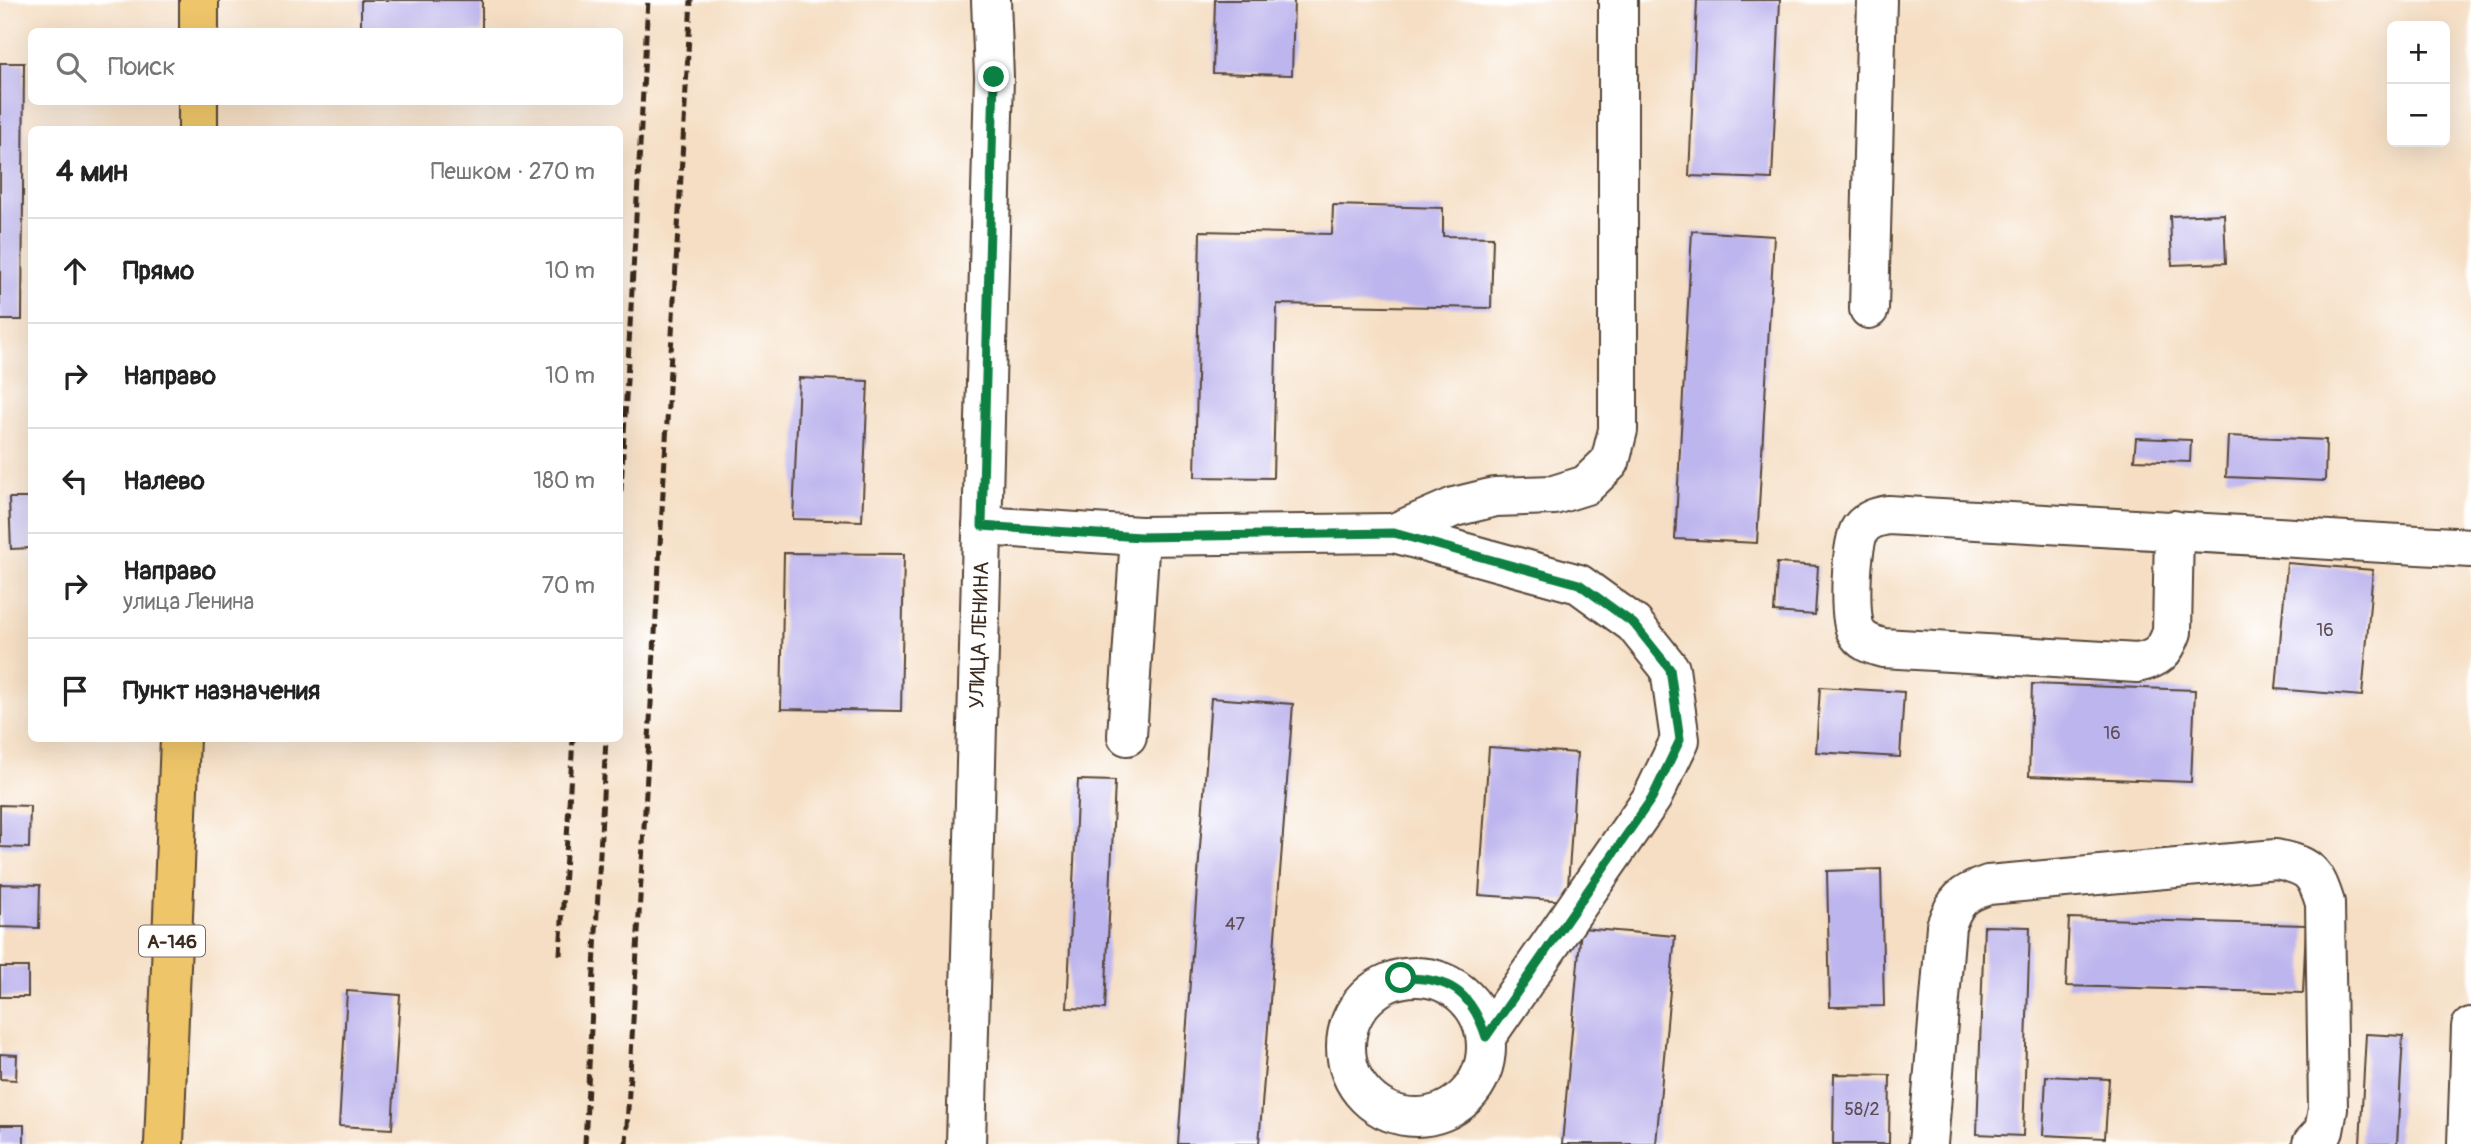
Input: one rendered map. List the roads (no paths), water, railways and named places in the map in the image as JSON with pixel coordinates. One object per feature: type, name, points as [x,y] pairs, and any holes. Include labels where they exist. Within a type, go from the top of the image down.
[{"type":"main road","points":[[199,0],[199,28]]},
{"type":"main road","points":[[198,105],[198,126]]},
{"type":"main road","name":"А-146","points":[[164,1144],[180,742]]},
{"type":"street","name":"УЛИЦА ЛЕНИНА","points":[[966,1144],[994,77],[990,0]]},
{"type":"street","points":[[1394,533],[1454,507],[1495,497],[1554,495],[1586,485],[1610,462],[1618,430],[1618,0]]},
{"type":"street","points":[[1869,309],[1877,0]]},
{"type":"street","points":[[2174,530],[2172,632],[2167,648],[2154,660],[2137,663],[1882,648],[1867,643],[1855,631],[1852,615],[1854,546],[1859,530],[1872,518],[1888,515],[2174,530],[2471,548]]},
{"type":"street","points":[[982,526],[1140,537],[1394,533],[1579,584],[1634,624],[1670,669],[1680,740],[1652,798],[1486,1037]]},
{"type":"street","points":[[1127,736],[1140,537]]},
{"type":"street","points":[[1927,1144],[1947,926],[1953,906],[1968,892],[1988,885],[2276,859],[2300,864],[2318,880],[2325,903],[2328,1109],[2323,1131],[2312,1144]]},
{"type":"street","points":[[1401,978],[1424,978],[1446,984],[1465,996],[1479,1015],[1486,1037],[1485,1061],[1476,1083],[1462,1101],[1441,1113],[1418,1118],[1393,1129],[1358,1086],[1348,1066],[1346,1043],[1351,1021],[1363,1002],[1380,987],[1401,978]]},
{"type":"street","points":[[2467,1144],[2471,1027]]},
{"type":"railway","points":[[623,453],[648,0]]},
{"type":"railway","points":[[626,1144],[691,0]]},
{"type":"railway","points":[[560,955],[573,742]]},
{"type":"railway","points":[[585,1144],[606,742]]}]
